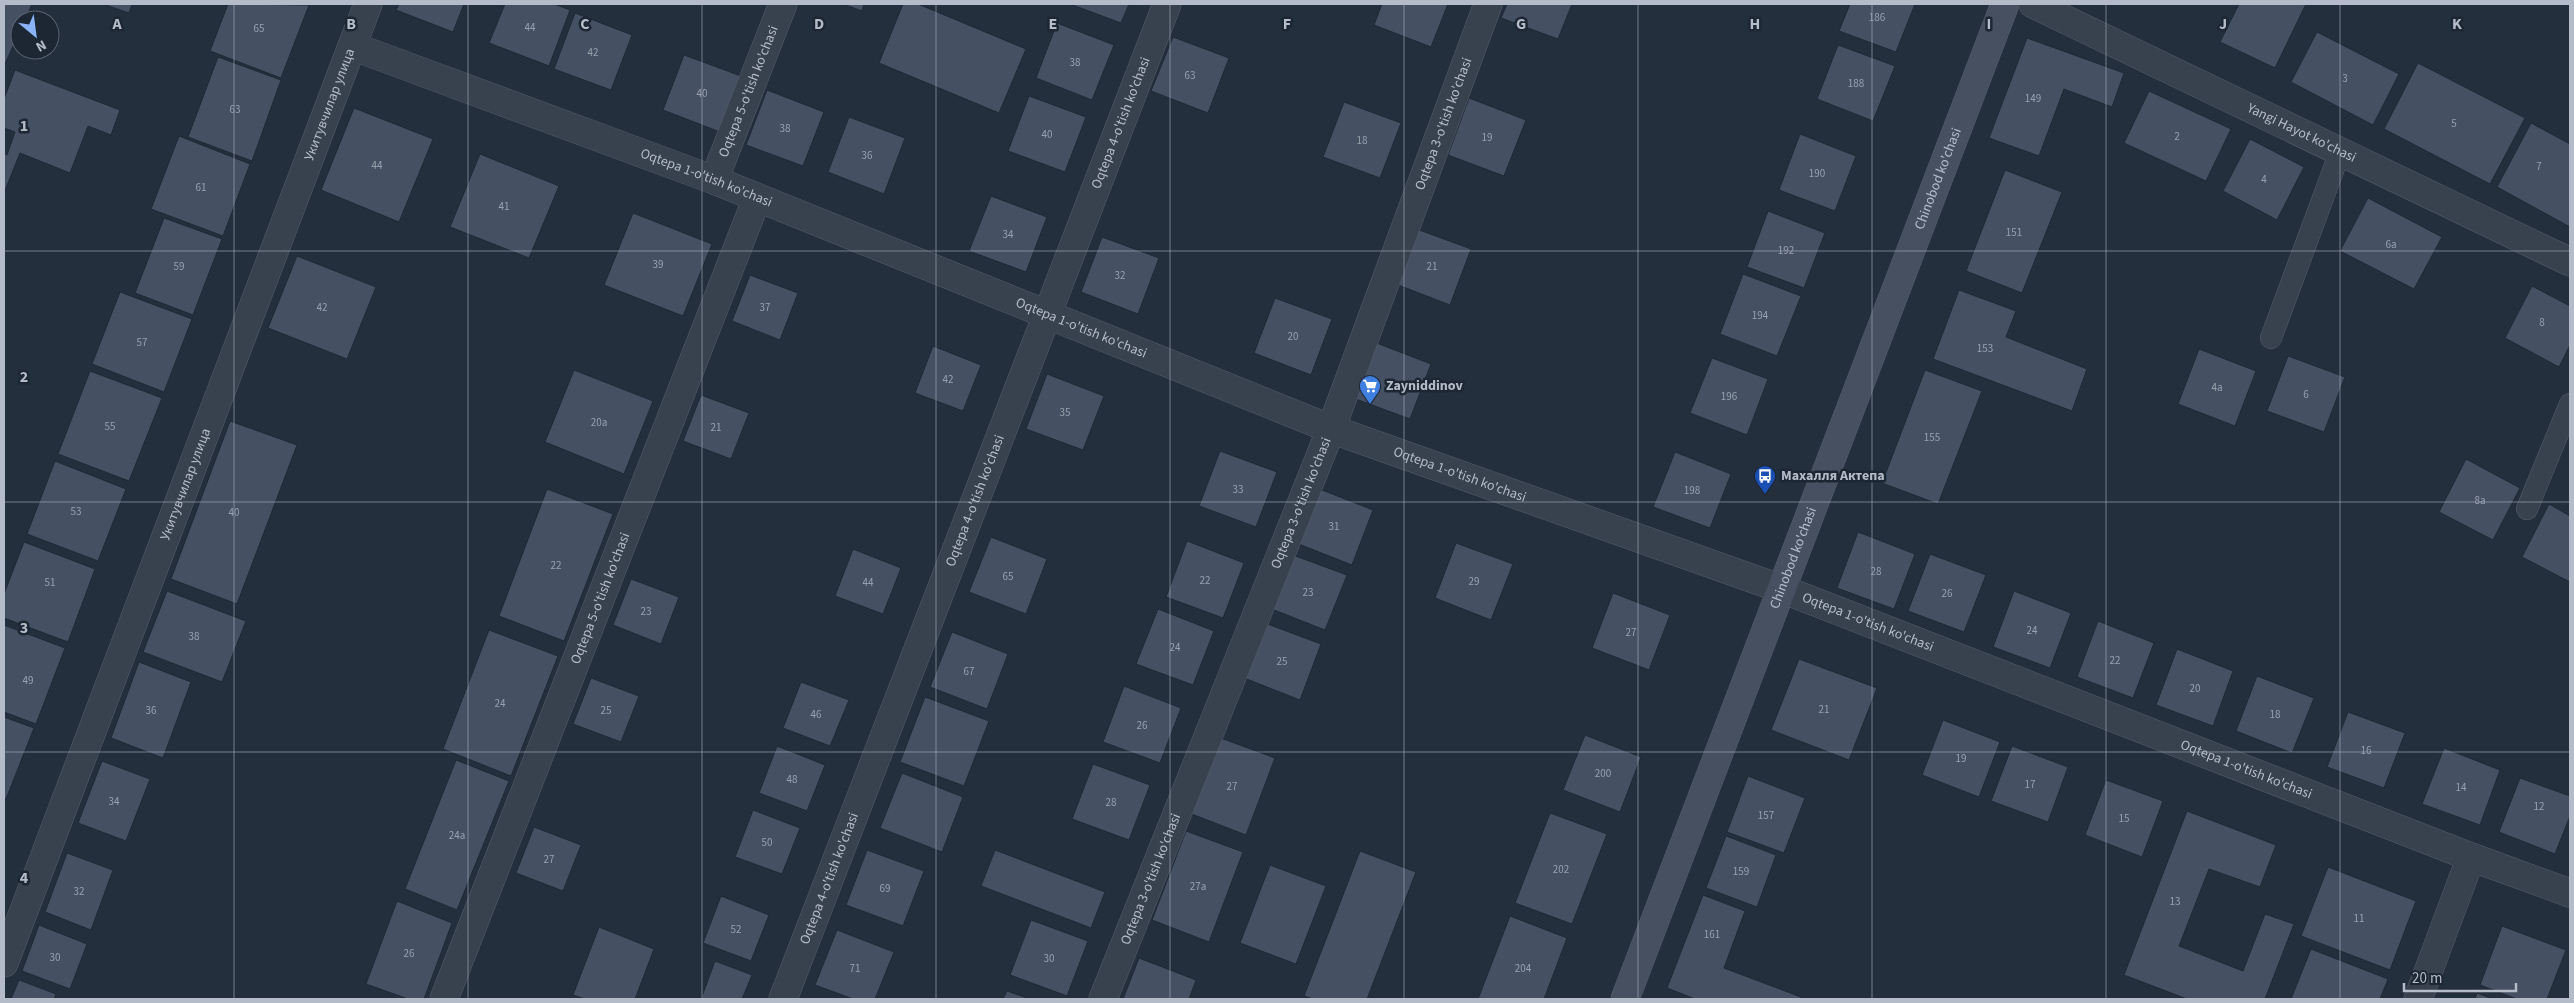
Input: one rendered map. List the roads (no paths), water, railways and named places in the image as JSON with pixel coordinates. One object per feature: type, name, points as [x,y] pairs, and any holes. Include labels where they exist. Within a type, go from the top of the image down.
[{"type":"street","name":"Укитувчилар улица","points":[[4,963],[368,4]]},
{"type":"street","name":"Oqtepa 5-o'tish ko'chasi","points":[[714,180],[783,4]]},
{"type":"street","name":"Oqtepa 4-o'tish ko'chasi","points":[[783,999],[1167,4]]},
{"type":"street","name":"Oqtepa 3-o'tish ko'chasi","points":[[1103,999],[1331,429],[1488,4]]},
{"type":"street","name":"Chinobod ko'chasi","points":[[1626,999],[2005,4]]},
{"type":"street","name":"Yangi Hayot ko'chasi","points":[[2033,4],[2570,262]]},
{"type":"street","name":"Oqtepa 1-o'tish ko'chasi","points":[[352,46],[714,180],[1331,429],[1782,589],[2471,857],[2570,893]]},
{"type":"street","name":"Oqtepa 5-o'tish ko'chasi","points":[[444,999],[757,198]]},
{"type":"street","points":[[2418,999],[2471,857]]},
{"type":"lane","points":[[2271,338],[2340,152]]},
{"type":"lane","points":[[2527,510],[2570,404]]},
{"type":"place","name":"Zayniddinov","points":[[1370,405]]},
{"type":"place","name":"Махалля Актепа","points":[[1765,495]]}]
